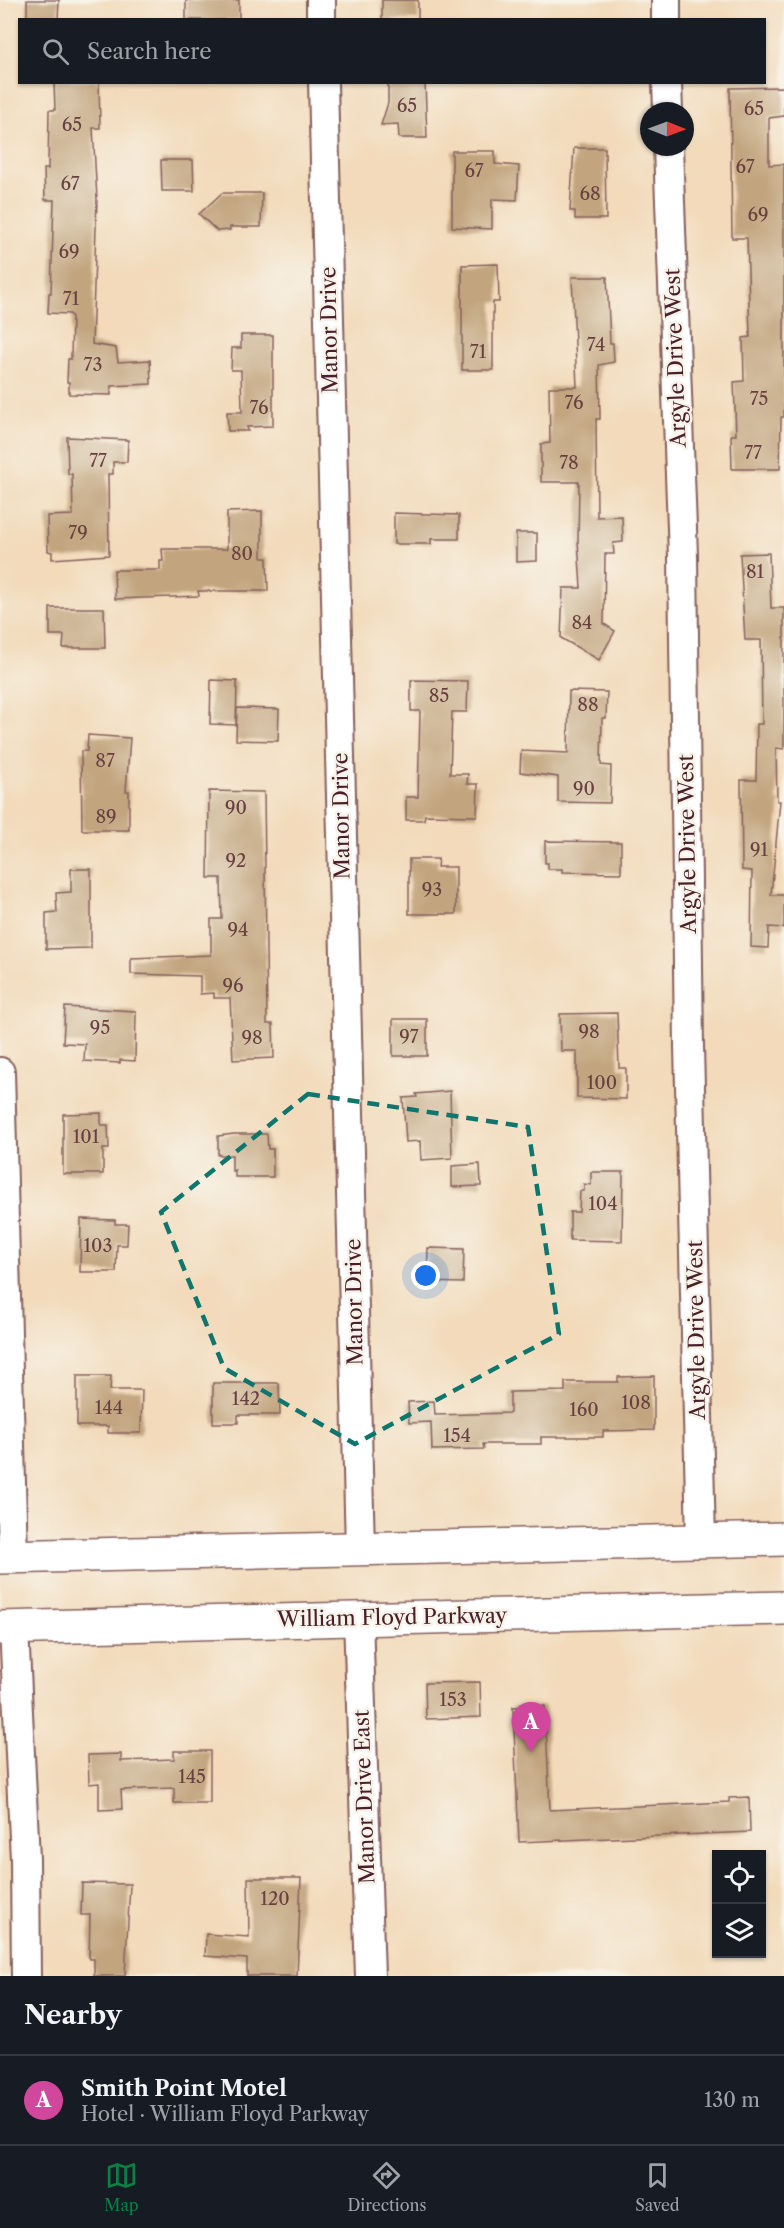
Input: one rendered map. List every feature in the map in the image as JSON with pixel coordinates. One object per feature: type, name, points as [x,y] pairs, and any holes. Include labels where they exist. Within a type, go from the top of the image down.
[{"type":"highway","points":[[6,1557],[784,1539]]},
{"type":"highway","name":"William Floyd Parkway","points":[[7,1628],[358,1617],[784,1608]]},
{"type":"street","points":[[321,0],[321,18]]},
{"type":"street","points":[[666,0],[666,18]]},
{"type":"street","name":"Manor Drive","points":[[323,84],[360,1549]]},
{"type":"street","points":[[667,84],[668,102]]},
{"type":"street","name":"Argyle Drive West","points":[[668,156],[683,556],[689,1046],[701,1541]]},
{"type":"street","points":[[0,1072],[6,1557]]},
{"type":"street","name":"Manor Drive East","points":[[358,1617],[370,1976]]},
{"type":"street","points":[[7,1628],[25,1859],[26,1976]]},
{"type":"highlighted area","points":[[308,1094],[528,1127],[559,1334],[355,1444],[224,1368],[161,1212]]},
{"type":"building","points":[[27,0],[59,0],[58,18],[27,18]]},
{"type":"building","points":[[186,0],[239,0],[239,18],[186,18]]},
{"type":"building","points":[[382,0],[418,0],[418,18],[382,18]]},
{"type":"building","points":[[54,84],[99,84],[100,128],[93,128],[97,199],[92,344],[116,348],[118,362],[150,360],[151,384],[111,386],[111,395],[69,394],[69,382],[67,382],[68,359],[71,359],[72,317],[70,314],[48,313],[49,293],[51,293],[54,200],[45,200],[44,169],[48,169],[49,110],[55,110]]},
{"type":"building","points":[[388,84],[425,84],[427,138],[399,138],[398,124],[381,125],[388,103]]},
{"type":"building","points":[[784,87],[784,116],[769,118],[769,165],[784,164],[784,417],[781,417],[780,469],[732,469],[731,435],[736,435],[734,382],[744,381],[743,338],[750,337],[747,238],[732,238],[730,88]]},
{"type":"building","points":[[574,148],[605,148],[606,219],[575,219],[575,211],[570,211]]},
{"type":"building","points":[[452,151],[495,151],[495,164],[519,166],[517,200],[492,199],[492,229],[452,227]]},
{"type":"building","points":[[161,160],[193,160],[194,191],[162,191]]},
{"type":"building","points":[[222,193],[262,193],[261,227],[230,227],[230,230],[217,231],[199,214]]},
{"type":"building","points":[[498,264],[499,302],[493,302],[493,370],[462,370],[462,265]]},
{"type":"building","points":[[572,277],[607,277],[610,343],[613,343],[614,362],[599,365],[600,419],[596,419],[597,517],[622,516],[623,542],[613,543],[614,554],[605,554],[604,624],[615,631],[599,660],[561,638],[563,588],[581,588],[578,541],[579,482],[541,482],[541,444],[550,443],[549,387],[577,387]]},
{"type":"building","points":[[241,335],[273,335],[273,426],[247,427],[248,431],[228,431],[227,412],[242,412],[241,370],[231,370],[232,348],[241,348]]},
{"type":"building","points":[[67,437],[128,440],[127,462],[113,462],[113,474],[108,474],[109,555],[52,559],[52,552],[48,551],[47,516],[73,515],[72,474],[68,474]]},
{"type":"building","points":[[262,511],[262,558],[267,558],[268,591],[198,591],[199,596],[115,599],[114,570],[160,570],[160,561],[163,561],[162,549],[227,549],[227,512]]},
{"type":"building","points":[[394,513],[459,515],[459,539],[431,539],[431,544],[394,544]]},
{"type":"building","points":[[516,533],[537,533],[537,561],[516,562]]},
{"type":"building","points":[[769,553],[771,608],[784,608],[784,749],[776,748],[777,801],[780,801],[771,895],[784,895],[784,928],[769,927],[768,948],[751,947],[752,871],[742,870],[741,780],[756,780],[757,724],[762,724],[761,640],[745,640],[740,554]]},
{"type":"building","points":[[50,608],[104,608],[105,648],[63,648],[64,635],[50,635]]},
{"type":"building","points":[[211,680],[237,681],[236,725],[210,724]]},
{"type":"building","points":[[411,680],[468,681],[467,712],[452,712],[450,774],[468,774],[467,784],[478,784],[477,816],[425,815],[424,820],[406,820],[406,797],[418,797],[420,711],[411,711]]},
{"type":"building","points":[[569,691],[607,692],[606,718],[602,718],[601,765],[611,766],[610,803],[558,802],[558,777],[520,772],[521,751],[568,753]]},
{"type":"building","points":[[237,708],[279,709],[278,741],[236,740]]},
{"type":"building","points":[[88,735],[130,738],[126,791],[129,791],[129,830],[82,830],[81,751],[87,751]]},
{"type":"building","points":[[209,791],[264,792],[267,1024],[273,1024],[274,1058],[233,1060],[230,998],[214,998],[214,993],[200,994],[200,976],[131,974],[131,958],[211,955],[211,919],[222,919],[221,878],[208,878]]},
{"type":"building","points":[[545,841],[621,842],[621,873],[562,872],[562,869],[548,869],[548,863],[545,863]]},
{"type":"building","points":[[409,859],[438,859],[437,867],[456,867],[456,914],[409,914]]},
{"type":"building","points":[[71,869],[91,869],[91,948],[46,949],[46,913],[57,912],[56,893],[71,892]]},
{"type":"building","points":[[65,1007],[136,1011],[135,1061],[120,1060],[120,1063],[84,1061],[85,1044],[63,1043]]},
{"type":"building","points":[[617,1013],[619,1068],[626,1068],[626,1099],[577,1098],[577,1051],[561,1051],[560,1014]]},
{"type":"building","points":[[393,1019],[427,1019],[427,1056],[393,1056]]},
{"type":"building","points":[[450,1091],[452,1158],[421,1160],[420,1141],[406,1142],[403,1098],[417,1097],[416,1094]]},
{"type":"building","points":[[101,1113],[101,1125],[108,1125],[109,1149],[103,1149],[103,1174],[63,1174],[63,1114]]},
{"type":"building","points":[[267,1134],[268,1149],[273,1149],[273,1177],[235,1177],[235,1170],[232,1171],[232,1155],[218,1155],[218,1136]]},
{"type":"building","points":[[480,1164],[481,1186],[452,1187],[452,1166]]},
{"type":"building","points":[[591,1172],[623,1172],[622,1241],[570,1240],[570,1212],[579,1212],[580,1191],[584,1191],[584,1184],[591,1185]]},
{"type":"building","points":[[81,1219],[115,1220],[115,1224],[128,1224],[127,1245],[117,1245],[116,1272],[80,1272]]},
{"type":"building","points":[[428,1248],[464,1249],[463,1283],[427,1282]]},
{"type":"building","points":[[77,1376],[111,1376],[110,1390],[142,1390],[141,1433],[108,1433],[108,1426],[77,1426]]},
{"type":"building","points":[[654,1376],[654,1430],[603,1431],[603,1437],[541,1437],[541,1444],[483,1444],[484,1449],[432,1450],[431,1422],[409,1423],[408,1402],[434,1401],[435,1415],[510,1413],[510,1392],[565,1391],[565,1382],[618,1382],[618,1377]]},
{"type":"building","points":[[213,1383],[279,1383],[280,1415],[238,1415],[238,1423],[213,1423]]},
{"type":"building","points":[[480,1682],[481,1717],[426,1719],[425,1683]]},
{"type":"building","points":[[545,1706],[550,1810],[729,1802],[729,1798],[749,1797],[750,1832],[519,1842],[513,1707]]},
{"type":"building","points":[[174,1751],[210,1751],[210,1803],[174,1803],[174,1788],[121,1790],[122,1809],[99,1810],[99,1783],[89,1784],[88,1755],[121,1754],[121,1761],[174,1759]]},
{"type":"building","points":[[248,1878],[301,1878],[297,1976],[247,1976],[247,1959],[205,1956],[206,1934],[249,1937]]},
{"type":"building","points":[[82,1883],[130,1884],[125,1976],[94,1976],[94,1959],[89,1959],[90,1915],[81,1915]]},
{"type":"place","name":"Smith Point Motel","points":[[531,1752]]}]
